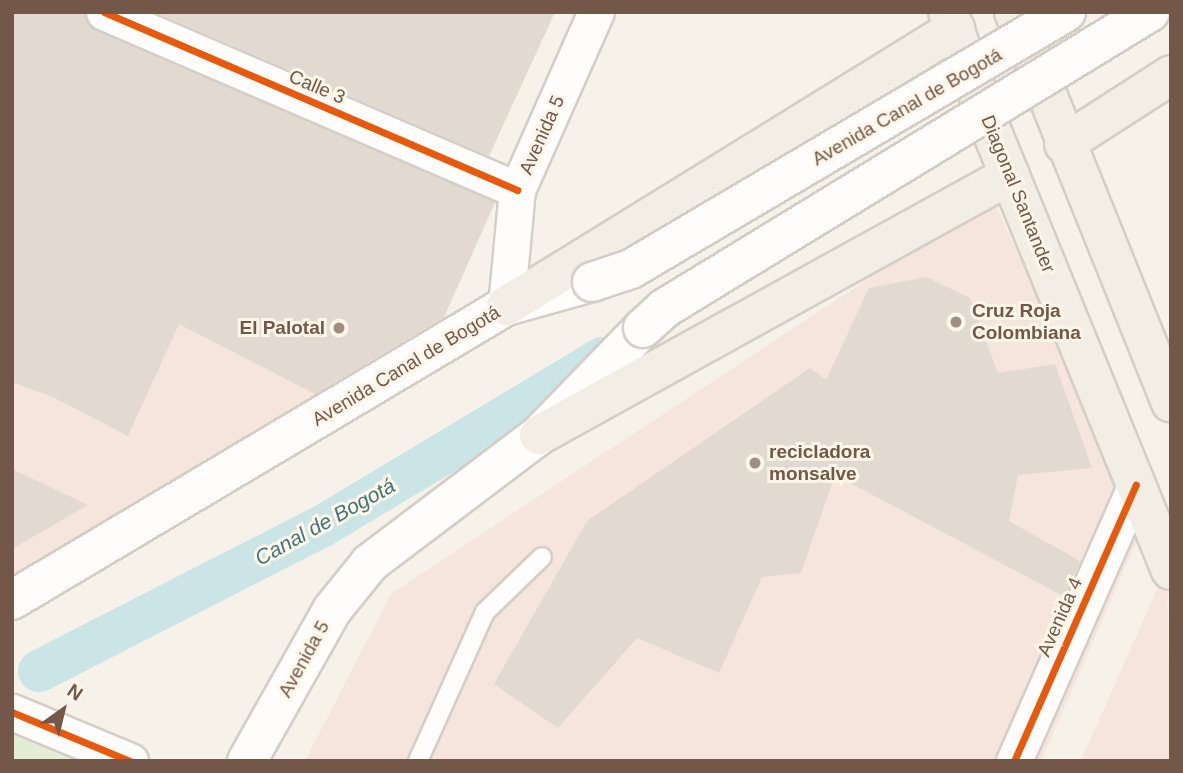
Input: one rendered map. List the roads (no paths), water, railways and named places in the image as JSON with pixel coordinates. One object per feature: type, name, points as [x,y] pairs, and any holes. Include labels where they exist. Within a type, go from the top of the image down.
[{"type":"main road","points":[[1014,12],[1064,144],[1169,391]]},
{"type":"main road","name":"Avenida Canal de Bogotá","points":[[12,600],[506,306],[631,269],[1066,12]]},
{"type":"main road","points":[[539,435],[665,308],[1150,12]]},
{"type":"main road","points":[[506,306],[951,21]]},
{"type":"main road","name":"Diagonal Santander","points":[[951,21],[1010,175],[1171,570]]},
{"type":"main road","points":[[1064,144],[1171,75]]},
{"type":"main road","points":[[539,435],[1010,175]]},
{"type":"main road","name":"Avenida 5","points":[[247,761],[332,610],[370,563],[539,435]]},
{"type":"street","name":"Calle 3","points":[[104,12],[517,190]]},
{"type":"street","name":"Avenida 5","points":[[506,306],[517,190],[596,12]]},
{"type":"street","name":"Avenida 4","points":[[1014,761],[1136,485]]},
{"type":"street","points":[[12,712],[130,761]]},
{"type":"lane","points":[[418,761],[485,612],[541,557]]},
{"type":"waterway","name":"Canal de Bogotá","points":[[39,671],[321,527],[602,358]]},
{"type":"place","name":"Cruz Roja Colombiana","points":[[956,322]]},
{"type":"place","name":"El Palotal","points":[[339,328]]},
{"type":"place","name":"recicladora monsalve","points":[[755,463]]}]
